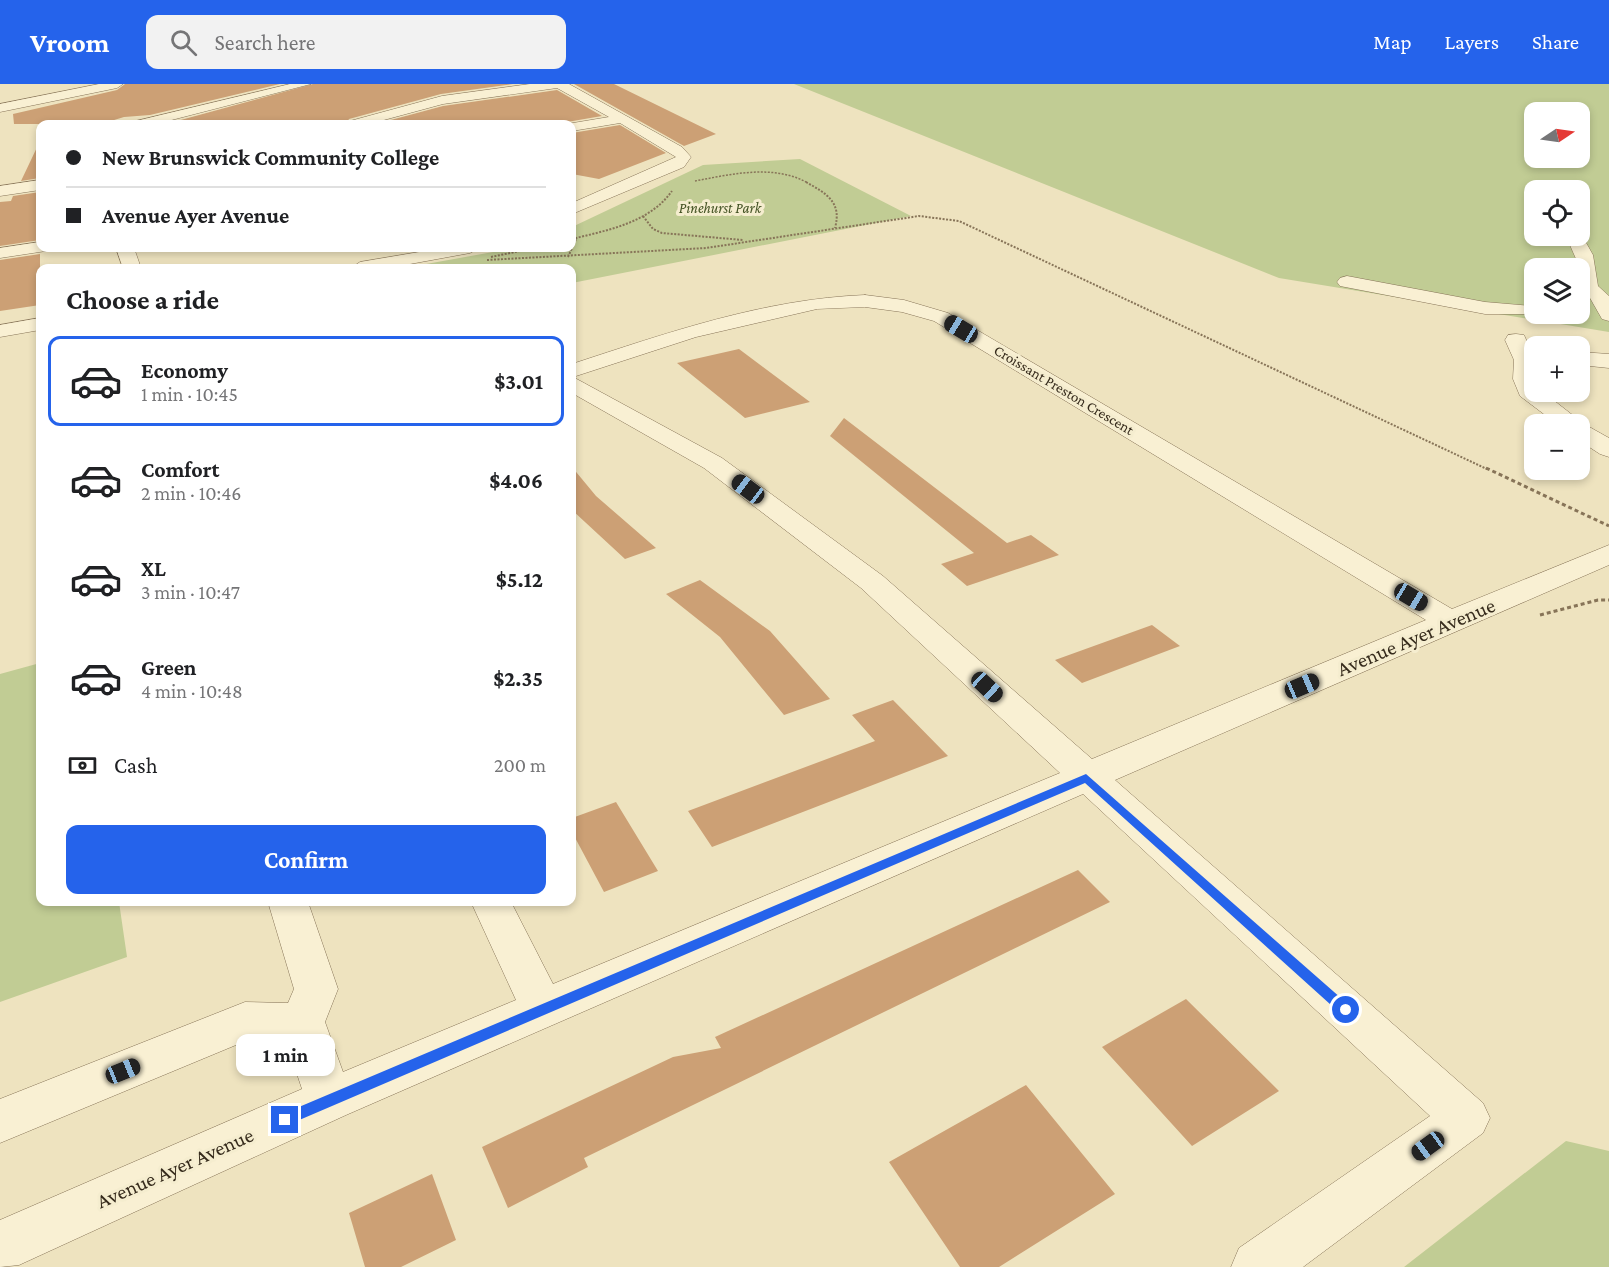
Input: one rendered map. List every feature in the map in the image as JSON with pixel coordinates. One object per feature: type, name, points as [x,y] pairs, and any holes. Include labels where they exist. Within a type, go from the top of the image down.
[{"type":"street","points":[[0,108],[117,84]]},
{"type":"street","points":[[157,120],[305,84]]},
{"type":"street","points":[[370,120],[442,100],[559,84],[677,150],[684,157],[679,164],[576,207]]},
{"type":"street","points":[[576,126],[621,119]]},
{"type":"street","points":[[0,190],[36,186]]},
{"type":"street","points":[[0,252],[36,247]]},
{"type":"street","points":[[392,264],[473,254]]},
{"type":"street","points":[[1347,282],[1407,296],[1471,315],[1518,340]]},
{"type":"street","points":[[1590,291],[1598,294],[1609,315]]},
{"type":"street","points":[[1407,296],[1485,308],[1524,309]]},
{"type":"street","name":"Croissant Preston Crescent","points":[[576,370],[690,332],[817,303],[864,301],[904,306],[940,317],[1452,622]]},
{"type":"street","points":[[1524,311],[1503,317],[1500,321],[1518,340],[1524,357]]},
{"type":"street","points":[[1590,315],[1609,320]]},
{"type":"street","points":[[0,330],[36,325]]},
{"type":"street","points":[[576,386],[713,463],[872,582],[1086,778],[1466,1119],[1258,1267]]},
{"type":"street","points":[[1553,402],[1563,414]]},
{"type":"street","points":[[1590,437],[1609,449]]},
{"type":"street","name":"Avenue Ayer Avenue","points":[[0,1246],[329,1100],[1609,554]]},
{"type":"street","points":[[289,906],[316,989],[302,1022],[329,1100]]},
{"type":"street","points":[[493,906],[543,1009]]},
{"type":"street","points":[[0,1121],[245,1021],[302,1022]]},
{"type":"path","points":[[689,182],[763,172],[795,175],[833,202],[839,214],[835,228]]},
{"type":"path","points":[[576,238],[643,216],[665,203],[677,186]]},
{"type":"path","points":[[643,216],[653,229],[662,233],[743,240]]},
{"type":"path","points":[[473,254],[568,257],[706,248],[743,240],[919,216],[959,221],[1609,526]]},
{"type":"path","points":[[473,254],[493,252]]},
{"type":"path","points":[[568,257],[570,252]]},
{"type":"green space","points":[[794,84],[1609,84],[1609,332],[1560,324],[1590,324],[1590,258],[1524,258],[1524,318],[1279,278]]},
{"type":"green space","name":"Pinehurst Park","points":[[800,159],[911,216],[576,282],[576,264],[426,264],[493,252],[576,252],[576,225],[703,165]]},
{"type":"green space","points":[[36,664],[36,906],[120,906],[127,957],[0,1002],[0,674]]},
{"type":"green space","points":[[1566,1141],[1609,1151],[1609,1267],[1404,1267]]},
{"type":"building","points":[[125,84],[280,84],[150,115],[114,120],[36,120],[36,124],[14,124],[13,114],[117,90]]},
{"type":"building","points":[[313,84],[513,84],[441,94],[348,120],[181,120]]},
{"type":"building","points":[[574,84],[614,84],[716,134],[684,146]]},
{"type":"building","points":[[557,90],[602,116],[576,120],[391,120],[443,106]]},
{"type":"building","points":[[620,125],[666,153],[599,179],[576,175],[576,132]]},
{"type":"building","points":[[36,149],[36,179],[21,181]]},
{"type":"building","points":[[36,193],[36,241],[0,246],[0,202],[11,201],[13,196]]},
{"type":"building","points":[[40,254],[40,264],[36,264],[36,306],[0,311],[0,260]]},
{"type":"building","points":[[739,349],[810,402],[745,418],[677,363]]},
{"type":"building","points":[[844,418],[1007,543],[1031,535],[1059,555],[967,586],[941,564],[974,553],[830,436]]},
{"type":"building","points":[[576,472],[596,496],[656,548],[625,559],[576,514]]},
{"type":"building","points":[[700,580],[770,631],[830,699],[784,715],[720,637],[666,594]]},
{"type":"building","points":[[1152,625],[1180,646],[1082,683],[1055,660]]},
{"type":"building","points":[[893,700],[948,756],[712,847],[688,811],[875,741],[852,715]]},
{"type":"building","points":[[616,802],[658,871],[604,892],[576,840],[576,817]]},
{"type":"building","points":[[1078,870],[1110,902],[584,1158],[588,1167],[508,1208],[482,1147],[673,1057],[721,1048],[715,1037]]},
{"type":"building","points":[[1186,999],[1279,1091],[1192,1146],[1102,1047]]},
{"type":"building","points":[[1026,1085],[1115,1194],[999,1267],[960,1267],[889,1162]]},
{"type":"building","points":[[432,1174],[456,1240],[401,1267],[365,1267],[349,1213]]},
{"type":"route","points":[[285,1120],[1086,778],[1346,1010]]}]
